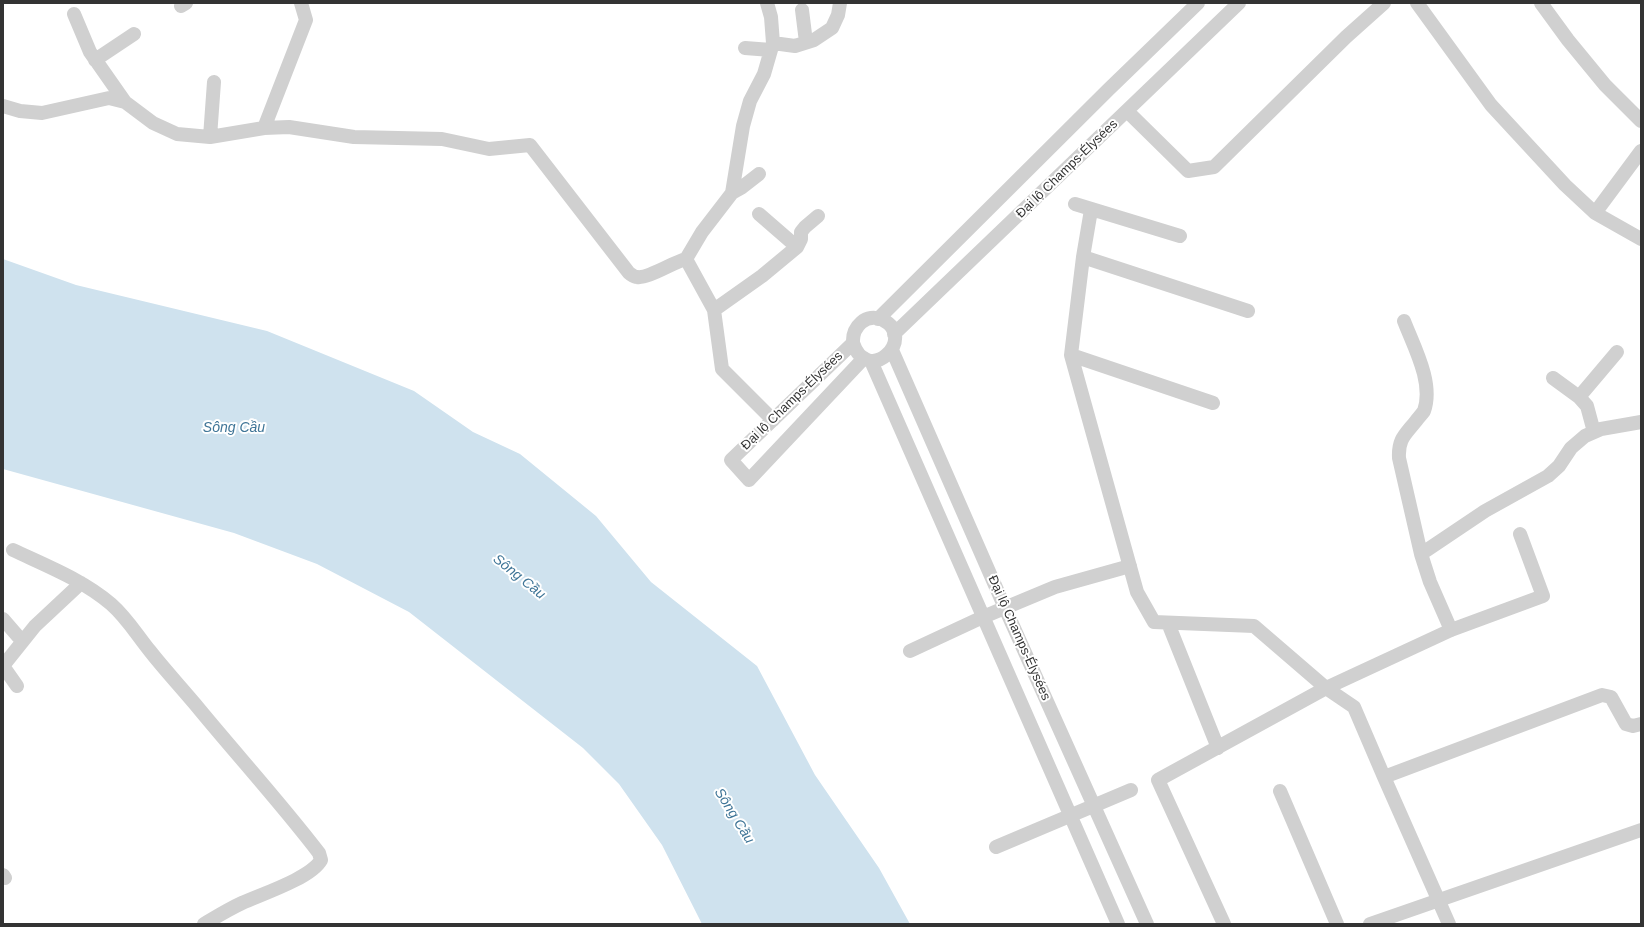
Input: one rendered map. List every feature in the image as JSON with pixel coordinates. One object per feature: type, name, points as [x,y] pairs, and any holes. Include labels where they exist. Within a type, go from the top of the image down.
[{"type":"street","points":[[264,128],[306,20],[302,3]]},
{"type":"street","points":[[732,193],[743,126],[750,101],[764,74],[772,46],[771,17],[767,3]]},
{"type":"street","points":[[745,48],[795,46],[814,40],[832,28],[838,15],[840,3]]},
{"type":"street","name":"Đại lộ Champs-Élysées","points":[[1118,924],[983,617],[867,360],[855,349],[853,336],[859,324],[871,318],[878,319],[1103,95],[1198,3]]},
{"type":"street","name":"Đại lộ Champs-Élysées","points":[[894,334],[1239,3]]},
{"type":"street","points":[[1127,111],[1188,171],[1214,167],[1346,37],[1384,3]]},
{"type":"street","points":[[1417,3],[1491,105],[1565,184],[1595,213],[1641,239]]},
{"type":"street","points":[[1541,3],[1568,40],[1605,85],[1641,121]]},
{"type":"street","points":[[802,10],[806,42]]},
{"type":"street","points":[[74,14],[90,52],[125,102],[153,123],[177,134],[210,137],[264,128],[289,128],[354,137],[442,139],[489,149],[530,145],[629,273],[636,278],[644,277],[686,259],[702,232],[732,193],[759,174]]},
{"type":"street","points":[[95,60],[134,34]]},
{"type":"street","points":[[210,137],[214,82]]},
{"type":"street","points":[[3,106],[20,111],[42,113],[109,98],[125,102]]},
{"type":"street","points":[[1595,213],[1641,151]]},
{"type":"street","points":[[1075,204],[1180,236]]},
{"type":"street","points":[[1092,210],[1083,258],[1071,355],[1137,592],[1154,622],[1254,626],[1326,688],[1354,707],[1449,924]]},
{"type":"street","points":[[759,214],[797,247]]},
{"type":"street","points":[[714,310],[762,276],[797,247],[801,239],[801,232],[818,216]]},
{"type":"street","points":[[1083,258],[1248,311]]},
{"type":"street","points":[[686,259],[714,310],[722,369],[773,420]]},
{"type":"street","points":[[878,319],[888,324],[894,334],[894,345],[892,350]]},
{"type":"street","points":[[1404,322],[1426,378],[1427,394],[1424,412],[1402,439],[1399,447],[1400,458],[1421,554],[1430,582],[1451,630]]},
{"type":"street","name":"Đại lộ Champs-Élysées","points":[[853,343],[731,460],[749,480],[867,360],[883,359],[892,350],[1005,608],[1147,924]]},
{"type":"street","points":[[1579,397],[1617,352]]},
{"type":"street","points":[[1071,355],[1213,402]]},
{"type":"street","points":[[1553,378],[1579,397],[1587,406],[1594,432]]},
{"type":"street","points":[[1421,554],[1485,511],[1548,476],[1559,466],[1571,448],[1586,436],[1601,429],[1641,422]]},
{"type":"street","points":[[1224,924],[1158,780],[1326,688],[1451,630],[1543,596],[1520,534]]},
{"type":"street","points":[[13,550],[81,583],[112,605],[128,622],[240,759],[284,808],[319,853],[321,860],[318,865],[300,876],[241,903],[224,919],[204,924]]},
{"type":"street","points":[[910,651],[1055,586],[1130,566]]},
{"type":"street","points":[[17,686],[4,664],[35,626],[81,583]]},
{"type":"street","points":[[3,619],[22,641]]},
{"type":"street","points":[[1168,623],[1218,748]]},
{"type":"street","points":[[1384,777],[1444,756],[1602,695],[1611,697],[1626,724],[1633,726],[1641,724]]},
{"type":"street","points":[[996,847],[1131,790]]},
{"type":"street","points":[[1280,792],[1338,924]]},
{"type":"street","points":[[1370,924],[1641,830]]},
{"type":"water","name":"Sông Cầu","points":[[3,259],[76,285],[267,331],[414,391],[473,432],[520,454],[596,516],[651,582],[757,666],[815,775],[879,868],[910,924],[702,924],[662,845],[619,784],[583,748],[409,612],[317,564],[234,533],[3,469]]}]
